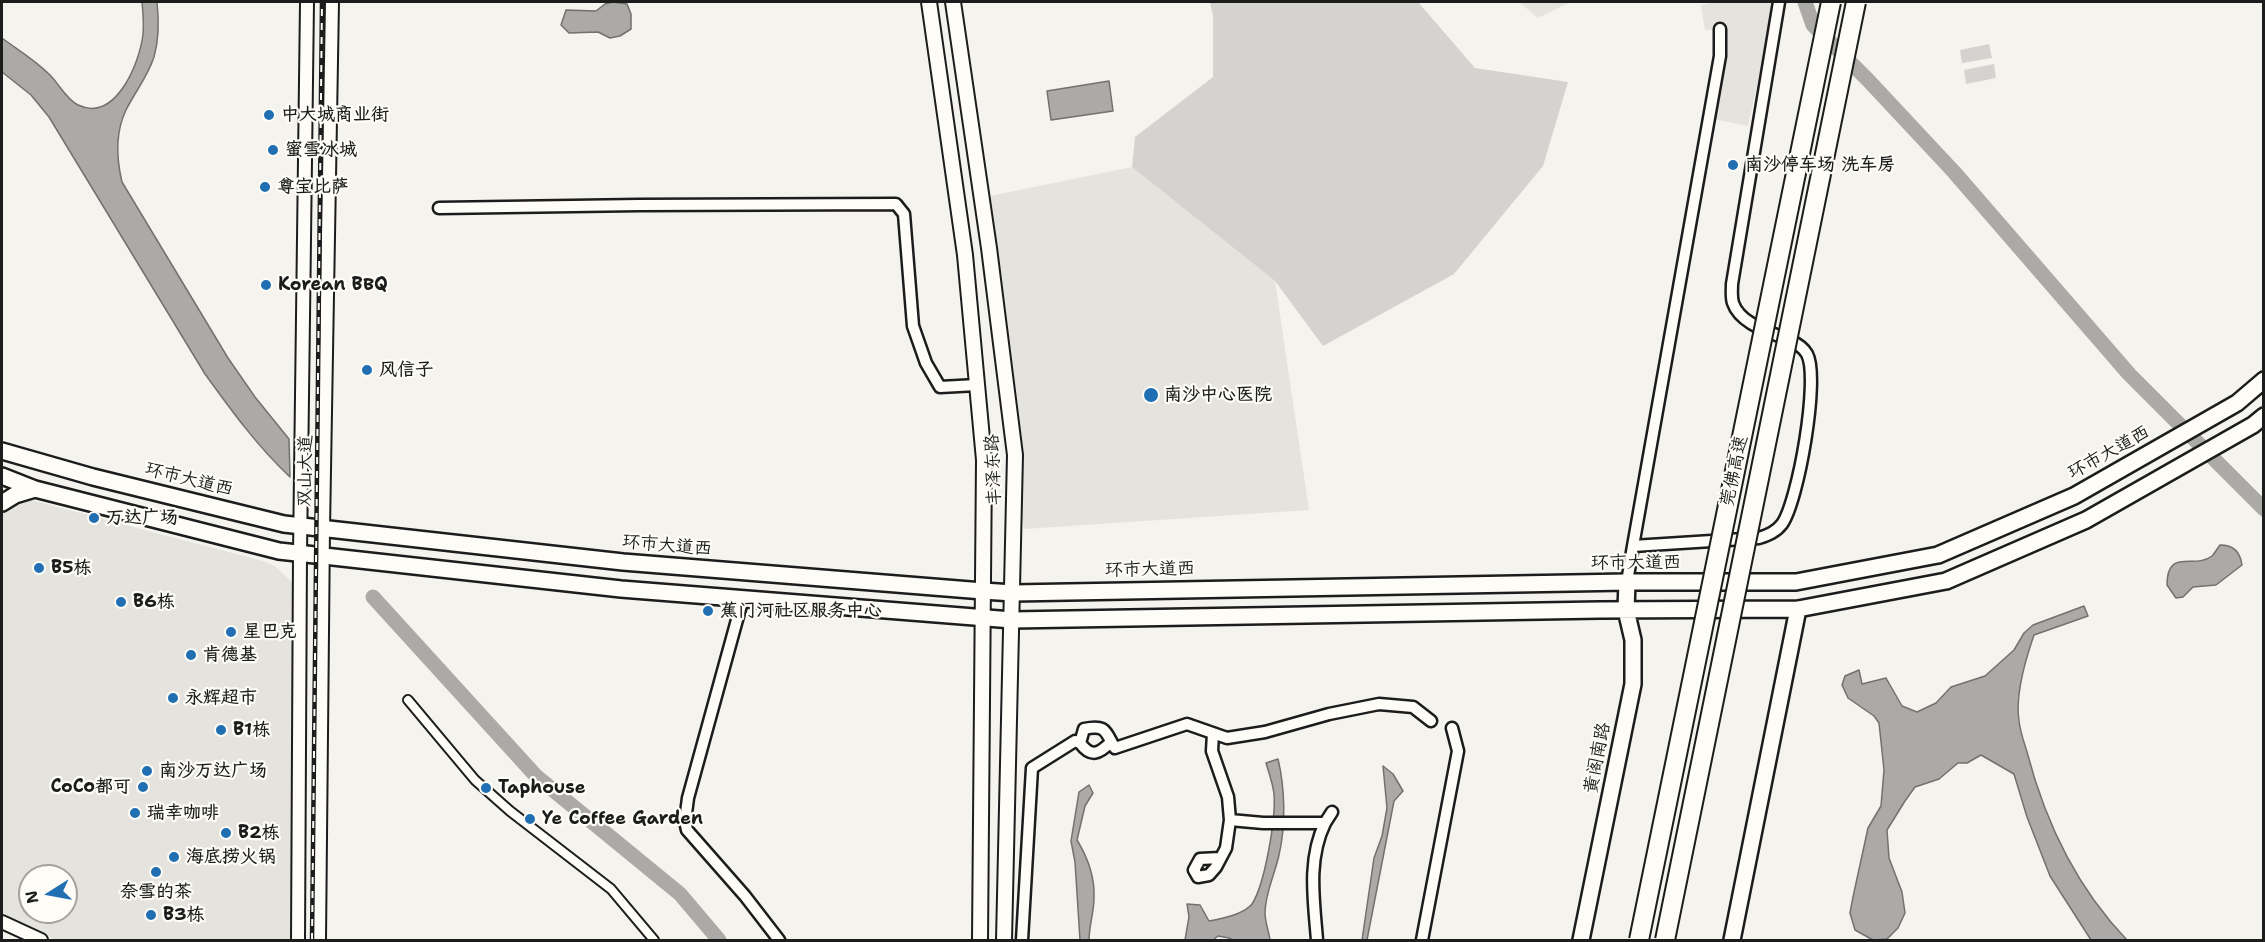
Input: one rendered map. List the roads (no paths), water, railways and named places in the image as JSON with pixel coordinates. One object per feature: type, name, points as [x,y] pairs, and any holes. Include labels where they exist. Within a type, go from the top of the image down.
[{"type":"highway","name":"莞佛高速","points":[[1639,940],[1831,2]]},
{"type":"highway","name":"莞佛高速","points":[[1665,940],[1856,2]]},
{"type":"main road","name":"丰泽东路","points":[[929,2],[965,255],[984,460],[980,940]]},
{"type":"main road","name":"丰泽东路","points":[[953,2],[989,248],[1015,455],[1004,940]]},
{"type":"main road","name":"环市大道西","points":[[2,450],[105,480],[284,524],[623,562],[983,591],[1013,593],[1627,582],[1796,582],[1938,555],[2074,496],[2237,403],[2264,380]]},
{"type":"main road","points":[[2,476],[35,489],[279,551],[621,589],[1012,620],[1798,609],[1946,581],[2086,520],[2253,425],[2264,416]]},
{"type":"main road","points":[[2,503],[15,495],[35,489]]},
{"type":"main road","name":"黄阁南路","points":[[1581,940],[1633,684],[1633,640],[1626,610],[1627,582]]},
{"type":"main road","points":[[1732,940],[1798,609]]},
{"type":"street","name":"双山大道","points":[[298,940],[300,526],[307,2]]},
{"type":"street","name":"双山大道","points":[[319,940],[332,2]]},
{"type":"street","points":[[1633,546],[1759,538],[1772,534],[1782,525],[1796,492],[1810,399],[1807,354],[1798,344],[1750,322],[1738,312],[1732,301],[1732,284],[1779,2]]},
{"type":"street","points":[[1627,582],[1720,56],[1720,29]]},
{"type":"street","points":[[439,208],[896,204],[904,214],[913,326],[926,363],[940,387],[977,385]]},
{"type":"street","points":[[743,598],[688,798],[685,821],[687,830],[745,896],[778,940]]},
{"type":"street","points":[[408,700],[476,780],[510,811],[611,889],[654,940]]},
{"type":"street","points":[[1080,742],[1084,729],[1100,728],[1108,732],[1115,748],[1186,724],[1227,738],[1265,732],[1329,714],[1379,704],[1413,707],[1431,721]]},
{"type":"street","points":[[1422,940],[1458,751],[1452,728]]},
{"type":"street","points":[[1213,733],[1212,751],[1228,798],[1230,819],[1226,848],[1220,858]]},
{"type":"street","points":[[1022,940],[1032,768],[1075,741],[1080,742]]},
{"type":"street","points":[[1080,742],[1086,751],[1093,753],[1105,748],[1111,742]]},
{"type":"street","points":[[1317,940],[1312,878],[1315,850],[1325,823],[1332,813]]},
{"type":"street","points":[[1230,819],[1263,823],[1325,823]]},
{"type":"street","points":[[2,922],[41,940]]},
{"type":"waterway","points":[[1805,2],[1813,25],[1954,172],[2129,374],[2264,509]]},
{"type":"waterway","points":[[373,597],[536,776],[680,894],[719,940]]},
{"type":"railway","points":[[312,940],[322,2]]},
{"type":"place","name":"中大城商业街","points":[[269,115]]},
{"type":"place","name":"蜜雪冰城","points":[[273,150]]},
{"type":"place","name":"南沙停车场 洗车房","points":[[1733,165]]},
{"type":"place","name":"尊宝比萨","points":[[265,187]]},
{"type":"place","name":"Korean BBQ","points":[[266,285]]},
{"type":"place","name":"风信子","points":[[367,370]]},
{"type":"place","name":"南沙中心医院","points":[[1151,395]]},
{"type":"place","name":"万达广场","points":[[94,518]]},
{"type":"place","name":"B5栋","points":[[39,568]]},
{"type":"place","name":"B6栋","points":[[121,602]]},
{"type":"place","name":"蕉门河社区服务中心","points":[[708,611]]},
{"type":"place","name":"星巴克","points":[[231,632]]},
{"type":"place","name":"肯德基","points":[[191,655]]},
{"type":"place","name":"永辉超市","points":[[173,698]]},
{"type":"place","name":"B1栋","points":[[221,730]]},
{"type":"place","name":"南沙万达广场","points":[[147,771]]},
{"type":"place","name":"CoCo都可","points":[[143,787]]},
{"type":"place","name":"Taphouse","points":[[486,788]]},
{"type":"place","name":"瑞幸咖啡","points":[[135,813]]},
{"type":"place","name":"Ye Coffee Garden","points":[[530,819]]},
{"type":"place","name":"B2栋","points":[[226,833]]},
{"type":"place","name":"海底捞火锅","points":[[174,857]]},
{"type":"place","name":"奈雪的茶","points":[[156,872]]},
{"type":"place","name":"B3栋","points":[[151,915]]}]
